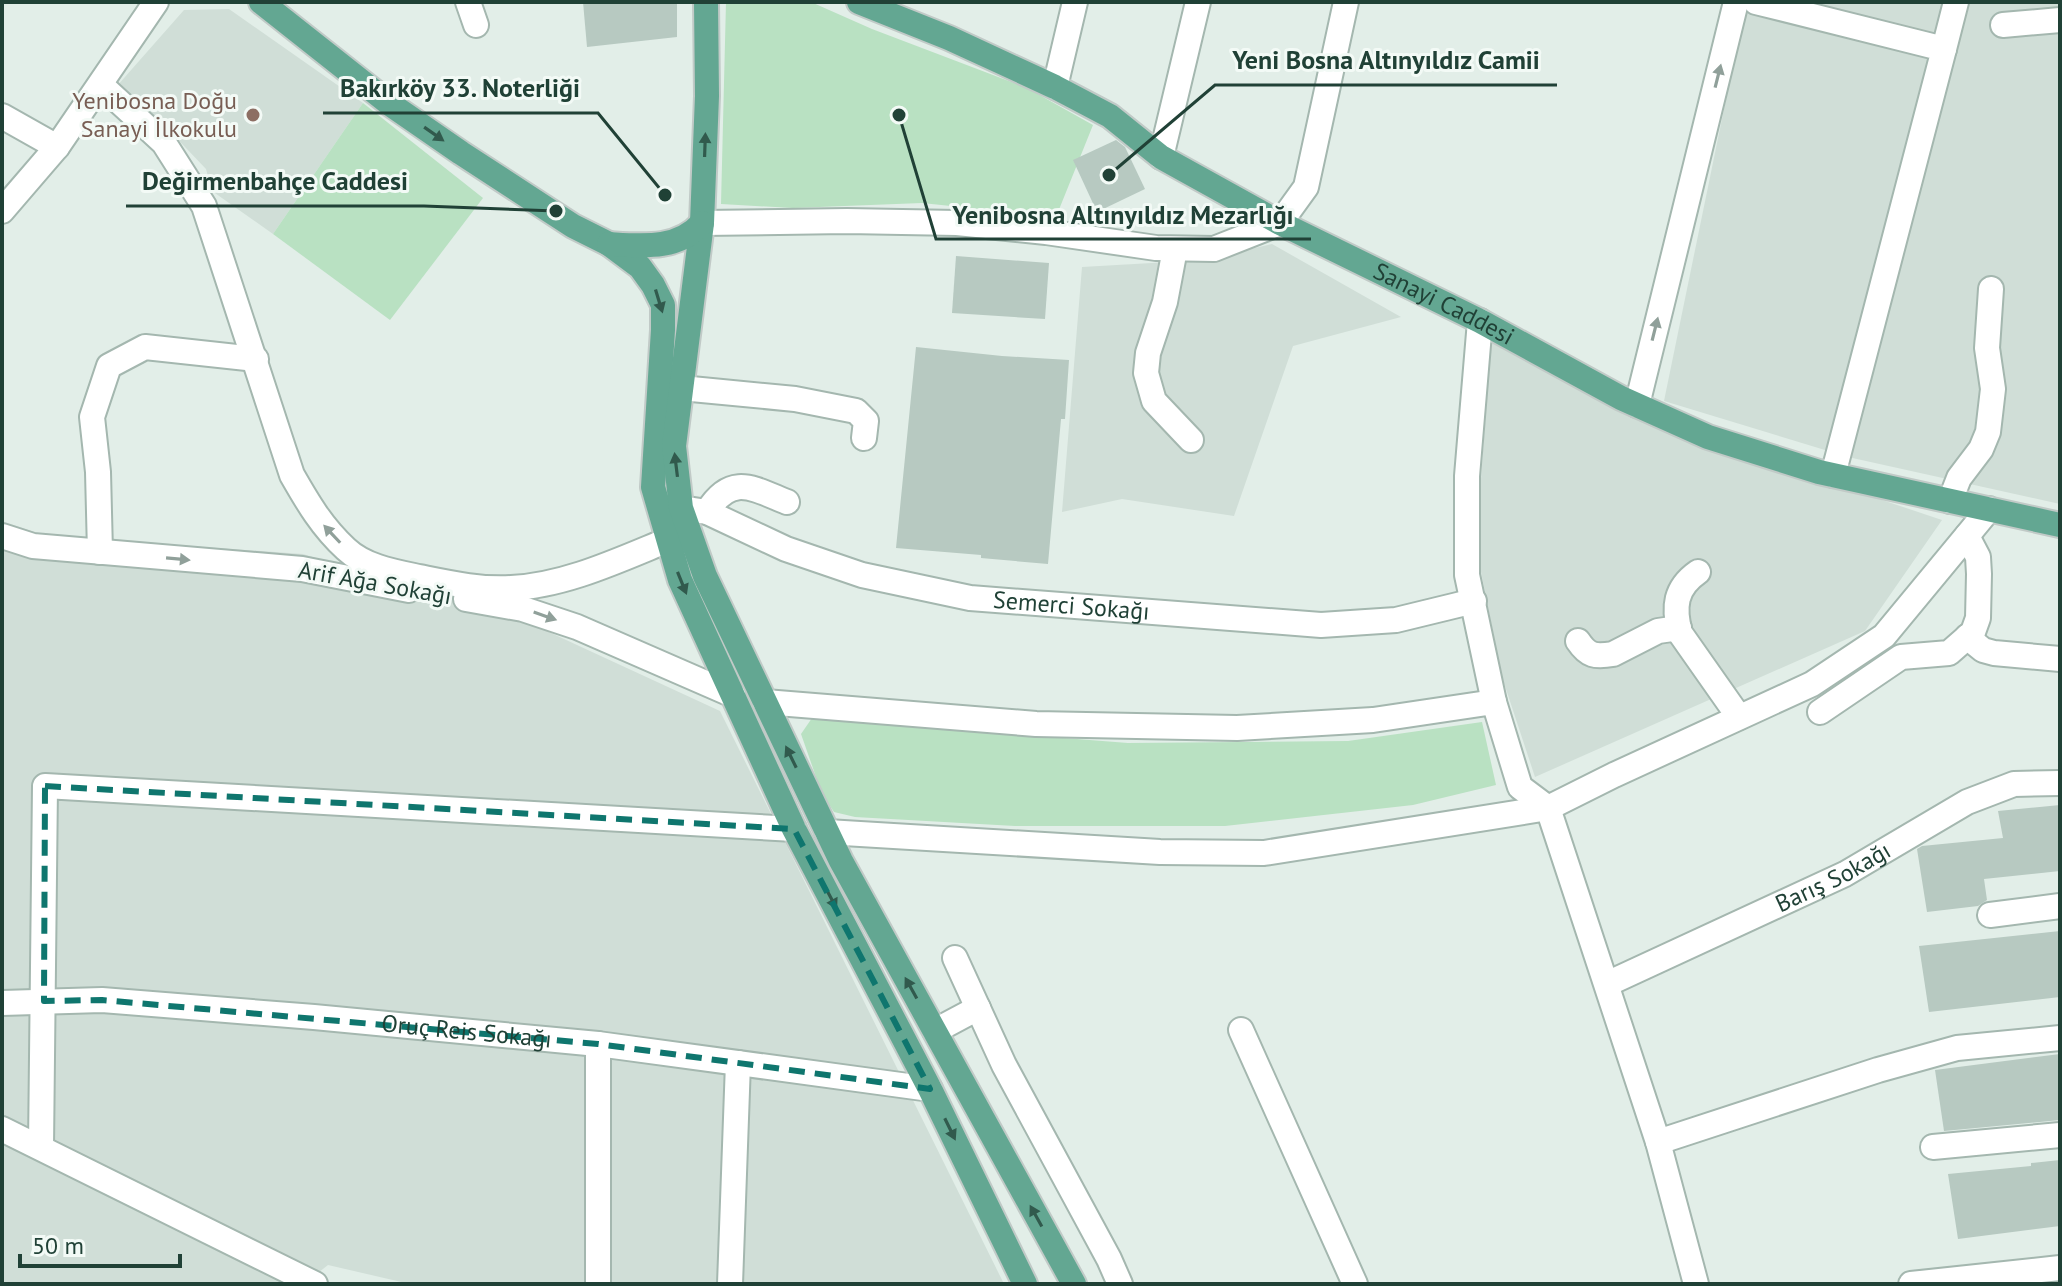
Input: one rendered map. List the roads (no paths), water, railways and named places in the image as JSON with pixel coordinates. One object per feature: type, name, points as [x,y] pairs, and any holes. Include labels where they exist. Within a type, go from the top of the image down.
[{"type":"main road","points":[[261,2],[390,104],[573,226],[609,244],[640,267],[653,285],[663,305],[653,487],[680,580],[794,829],[930,1089],[1025,1284]]},
{"type":"main road","points":[[706,2],[707,96],[702,223],[674,446],[681,508],[705,576],[827,832],[1074,1284]]},
{"type":"main road","name":"Sanayi Caddesi","points":[[859,2],[949,38],[1055,87],[1110,116],[1161,157],[1280,223],[1480,321],[1637,405],[1708,437],[1833,475],[2060,525]]},
{"type":"main road","points":[[609,244],[650,247],[683,239],[702,223]]},
{"type":"street","points":[[1055,87],[1075,2]]},
{"type":"street","points":[[1161,157],[1198,2]]},
{"type":"street","points":[[702,223],[957,223],[1175,249],[1214,249],[1280,223],[1306,187],[1346,2]]},
{"type":"street","points":[[1637,405],[1736,2]]},
{"type":"street","points":[[1833,475],[1956,2]]},
{"type":"street","points":[[1772,4],[1944,49]]},
{"type":"street","points":[[3,210],[57,147],[157,5]]},
{"type":"street","points":[[2003,25],[2060,20]]},
{"type":"street","points":[[101,85],[164,143],[204,206],[292,475],[315,516],[348,552],[386,570],[479,587],[511,588],[549,582],[616,562],[668,540]]},
{"type":"street","points":[[2,116],[57,147]]},
{"type":"street","points":[[1175,249],[1165,302],[1148,353],[1146,373],[1154,401],[1191,440]]},
{"type":"street","points":[[1950,501],[1959,478],[1981,449],[1988,432],[1993,389],[1987,348],[1991,289]]},
{"type":"street","points":[[1480,321],[1467,476],[1467,575],[1494,702],[1520,787],[1548,808],[1658,1142],[1696,1284]]},
{"type":"street","points":[[100,552],[98,472],[92,417],[109,366],[145,347],[256,359]]},
{"type":"street","points":[[681,388],[783,398],[856,411],[866,421],[864,438]]},
{"type":"street","points":[[707,512],[727,489],[739,486],[787,502]]},
{"type":"street","name":"Semerci Sokağı","points":[[681,508],[707,512],[786,549],[862,575],[970,598],[1321,625],[1396,620],[1474,601]]},
{"type":"street","points":[[827,832],[1160,852],[1264,853],[1548,808],[1812,684],[1884,636],[1989,509]]},
{"type":"street","name":"Arif Ağa Sokağı","points":[[2,536],[33,546],[302,569],[523,609],[577,627],[733,695]]},
{"type":"street","points":[[1820,712],[1901,657],[1949,653],[1973,632],[1978,618],[1978,557],[1967,536]]},
{"type":"street","points":[[1698,572],[1680,590],[1676,602],[1679,628],[1739,717]]},
{"type":"street","points":[[1578,641],[1586,653],[1593,656],[1613,654],[1658,631],[1679,628]]},
{"type":"street","points":[[1967,637],[1983,650],[1994,653],[2060,659]]},
{"type":"street","points":[[765,702],[1036,724],[1237,728],[1373,720],[1494,702]]},
{"type":"street","name":"Barış Sokağı","points":[[1607,984],[1845,874],[1967,802],[2014,784],[2060,783]]},
{"type":"street","points":[[41,1147],[45,786],[794,829]]},
{"type":"street","points":[[1990,915],[2060,906]]},
{"type":"street","points":[[955,958],[1004,1065],[1120,1284]]},
{"type":"street","name":"Oruç Reis Sokağı","points":[[2,1003],[102,1000],[314,1017],[598,1044],[930,1089]]},
{"type":"street","points":[[935,1031],[978,1008]]},
{"type":"street","points":[[1241,1030],[1355,1284]]},
{"type":"street","points":[[1658,1142],[1878,1070],[1957,1048],[2060,1038]]},
{"type":"street","points":[[598,1044],[598,1284]]},
{"type":"street","points":[[730,1284],[738,1063]]},
{"type":"street","points":[[2,1129],[315,1284]]},
{"type":"street","points":[[1933,1147],[2060,1135]]},
{"type":"street","points":[[1911,1284],[2060,1268]]},
{"type":"place","name":"Yenibosna Doğu Sanayi İlkokulu","points":[[253,115]]},
{"type":"place","name":"Yenibosna Altınyıldız Mezarlığı","points":[[899,115]]},
{"type":"place","name":"Yeni Bosna Altınyıldız Camii","points":[[1109,175]]},
{"type":"place","name":"Bakırköy 33. Noterliği","points":[[665,195]]},
{"type":"place","name":"Değirmenbahçe Caddesi","points":[[556,211]]}]
